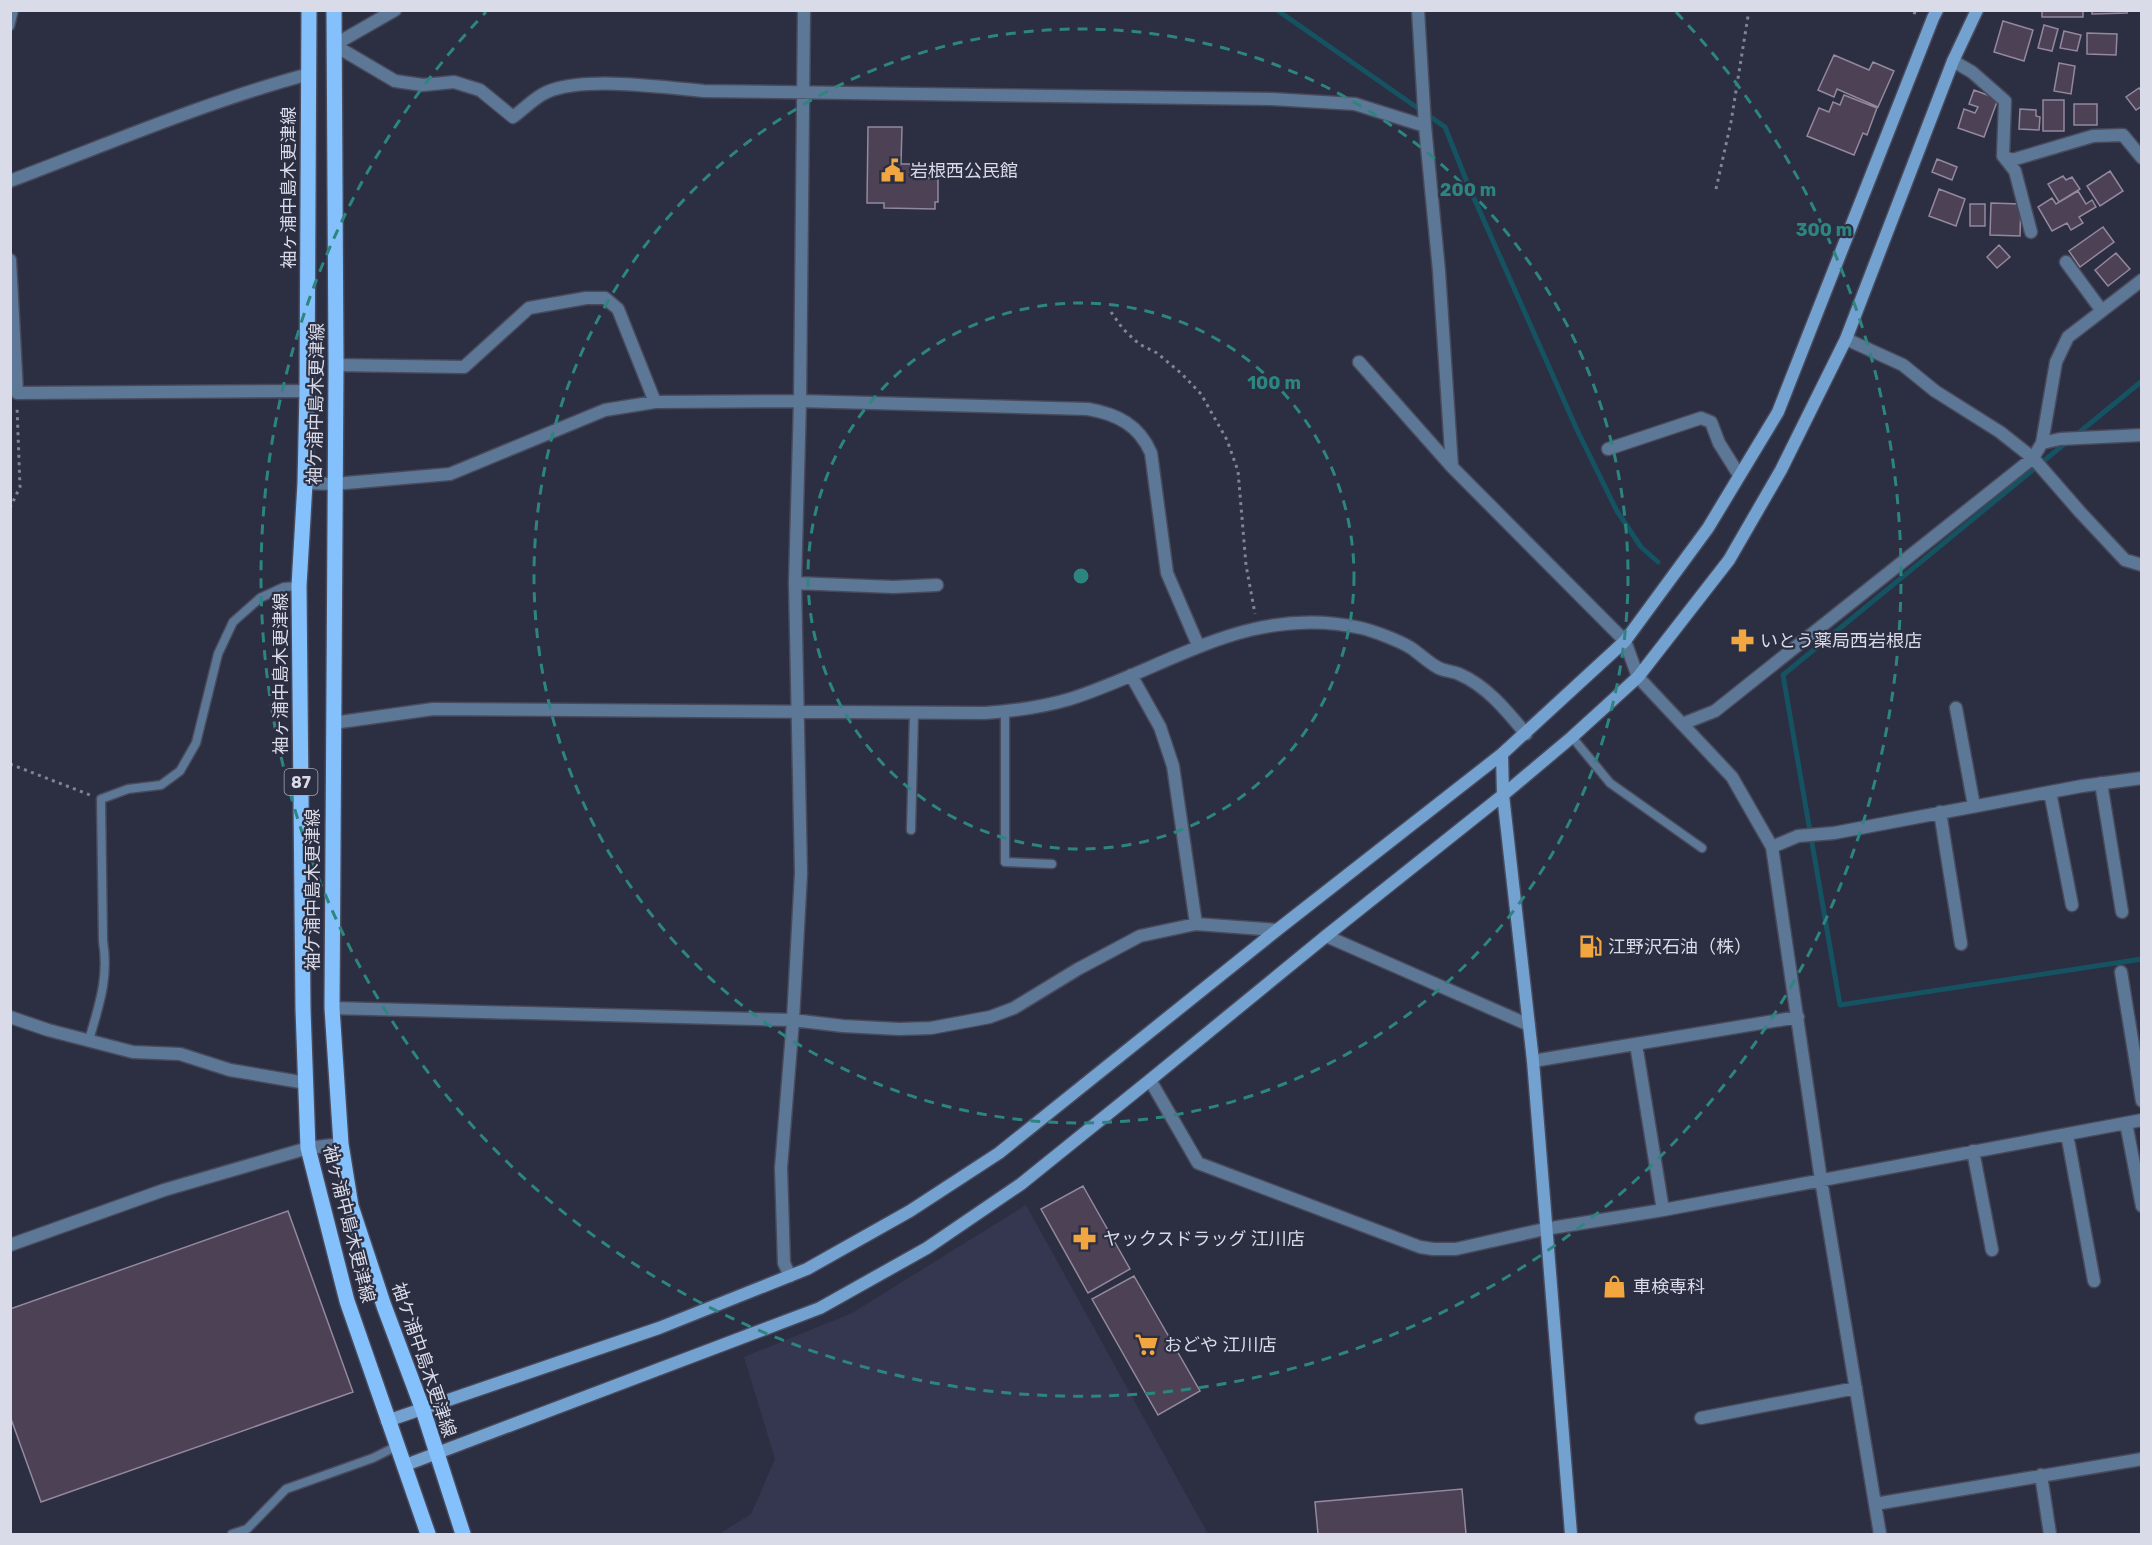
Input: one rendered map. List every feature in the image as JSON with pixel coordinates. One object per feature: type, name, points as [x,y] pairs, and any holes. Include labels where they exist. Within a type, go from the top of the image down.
[{"type":"main road","name":"袖ヶ浦中島木更津線","points":[[309,10],[307,391],[299,585],[303,985],[308,1148],[347,1301],[428,1534]]},
{"type":"main road","name":"袖ケ浦中島木更津線","points":[[334,10],[336,365],[332,1008],[341,1144],[351,1206],[384,1306],[423,1410],[463,1534]]},
{"type":"street","points":[[395,10],[334,45],[395,81],[423,85],[454,82],[480,90],[513,117],[544,93],[565,86],[629,85],[704,91],[1272,99],[1355,104],[1425,126]]},
{"type":"street","points":[[790,1276],[784,1263],[781,1168],[793,1020],[801,873],[795,583],[800,401],[804,10]]},
{"type":"street","points":[[1418,10],[1452,468]]},
{"type":"street","points":[[387,1421],[659,1328],[790,1276],[807,1269],[910,1212],[999,1153],[1526,734],[1625,641],[1708,528],[1778,412],[1937,10]]},
{"type":"street","points":[[403,1466],[820,1308],[927,1248],[1011,1190],[1150,1080],[1503,795],[1638,677],[1657,649],[1729,560],[1781,470],[1846,339],[1953,61],[1977,10]]},
{"type":"street","points":[[1953,61],[1972,72],[2005,101],[2003,156],[2015,171],[2031,232]]},
{"type":"street","points":[[10,181],[278,82],[309,74]]},
{"type":"street","points":[[2003,156],[2012,160],[2093,136],[2123,135],[2142,158]]},
{"type":"street","points":[[2066,262],[2102,311]]},
{"type":"street","points":[[11,267],[17,393],[307,391]]},
{"type":"street","points":[[1682,724],[1715,711],[2033,458],[2042,443],[2056,363],[2068,337],[2142,279]]},
{"type":"street","points":[[336,365],[464,367],[529,309],[586,298],[605,298],[618,309],[655,402]]},
{"type":"street","points":[[1846,339],[1903,365],[1935,391],[2000,432],[2033,458],[2125,560],[2142,565]]},
{"type":"street","points":[[1359,362],[1452,468],[1625,641],[1638,677],[1732,777],[1772,847],[1821,1180],[1880,1534]]},
{"type":"street","points":[[305,483],[334,484],[450,474],[605,410],[655,402],[800,401],[1088,409],[1108,412],[1124,419],[1146,442],[1151,453],[1167,573],[1198,645]]},
{"type":"street","points":[[1608,449],[1701,418],[1711,422],[1719,443],[1739,475]]},
{"type":"street","points":[[2042,443],[2060,439],[2142,435]]},
{"type":"street","points":[[795,583],[892,587],[937,585]]},
{"type":"street","points":[[333,723],[433,709],[1005,712],[1069,699],[1131,675],[1198,645],[1258,628],[1301,621],[1361,628],[1409,646],[1438,668],[1459,674],[1497,699],[1526,734]]},
{"type":"street","points":[[1131,675],[1160,727],[1173,766],[1196,924]]},
{"type":"street","points":[[1956,708],[1974,806]]},
{"type":"street","points":[[1502,754],[1503,795],[1533,1061],[1571,1534]]},
{"type":"street","points":[[1772,847],[1798,836],[1834,832],[2101,783],[2142,778]]},
{"type":"street","points":[[2101,783],[2122,912]]},
{"type":"street","points":[[2050,792],[2072,905]]},
{"type":"street","points":[[1940,812],[1961,944]]},
{"type":"street","points":[[332,1008],[793,1020],[843,1026],[931,1028],[990,1017],[1014,1008],[1078,969],[1140,936],[1196,924],[1277,930]]},
{"type":"street","points":[[1326,936],[1529,1024]]},
{"type":"street","points":[[2121,972],[2142,1101]]},
{"type":"street","points":[[10,1017],[48,1030],[133,1053],[180,1054],[231,1070],[306,1083]]},
{"type":"street","points":[[1533,1061],[1798,1017]]},
{"type":"street","points":[[1636,1044],[1663,1210]]},
{"type":"street","points":[[1150,1080],[1198,1163],[1420,1247],[1433,1249],[1456,1248],[1545,1229],[1663,1210],[2142,1119]]},
{"type":"street","points":[[2126,1123],[2142,1206]]},
{"type":"street","points":[[2067,1134],[2094,1281]]},
{"type":"street","points":[[10,1245],[164,1190],[308,1148],[341,1144]]},
{"type":"street","points":[[1973,1151],[1992,1250]]},
{"type":"street","points":[[1701,1418],[1856,1388]]},
{"type":"street","points":[[1875,1504],[2142,1459]]},
{"type":"street","points":[[2042,1475],[2050,1534]]},
{"type":"lane","points":[[10,26],[14,10]]},
{"type":"lane","points":[[89,1040],[104,990],[106,962],[103,940],[100,800],[128,789],[161,785],[180,771],[196,743],[218,654],[233,622],[260,598],[284,587],[299,585]]},
{"type":"lane","points":[[1005,712],[1005,862],[1052,864]]},
{"type":"lane","points":[[911,830],[914,713]]},
{"type":"lane","points":[[1572,737],[1610,783],[1702,848]]},
{"type":"lane","points":[[232,1534],[247,1529],[286,1489],[373,1458],[397,1446]]},
{"type":"path","points":[[1716,189],[1731,122],[1749,10]]},
{"type":"path","points":[[1111,312],[1123,329],[1139,344],[1157,353],[1195,387],[1227,441],[1238,471],[1246,565],[1258,628]]},
{"type":"path","points":[[10,508],[20,487],[17,393]]},
{"type":"path","points":[[10,764],[100,800]]},
{"type":"shaded area","points":[[1026,1205],[1208,1534],[719,1534],[751,1514],[775,1459],[744,1357],[852,1313]]},
{"type":"building","points":[[2042,10],[2083,10],[2083,17],[2042,17]]},
{"type":"building","points":[[2092,10],[2127,10],[2127,13],[2092,14]]},
{"type":"building","points":[[2003,21],[2033,30],[2024,61],[1994,52]]},
{"type":"building","points":[[2044,25],[2058,29],[2052,51],[2038,48]]},
{"type":"building","points":[[2064,31],[2081,35],[2077,51],[2060,48]]},
{"type":"building","points":[[2087,33],[2117,34],[2116,55],[2087,54]]},
{"type":"building","points":[[1834,55],[1869,70],[1873,62],[1894,71],[1878,107],[1837,89],[1834,97],[1818,90]]},
{"type":"building","points":[[2059,63],[2075,66],[2071,94],[2054,91]]},
{"type":"building","points":[[2139,88],[2142,92],[2142,106],[2136,110],[2126,97]]},
{"type":"building","points":[[1974,90],[1998,99],[1984,137],[1958,128],[1964,109],[1975,113],[1978,107],[1969,104]]},
{"type":"building","points":[[1844,95],[1877,108],[1867,135],[1863,133],[1854,155],[1807,136],[1819,108],[1829,112],[1833,102],[1840,105]]},
{"type":"building","points":[[2043,100],[2064,100],[2064,131],[2043,131]]},
{"type":"building","points":[[2074,104],[2097,104],[2097,125],[2074,125]]},
{"type":"building","points":[[2020,109],[2036,110],[2036,116],[2040,117],[2039,130],[2019,129]]},
{"type":"building","name":"岩根西公民館","points":[[868,127],[902,127],[901,164],[917,164],[917,178],[938,178],[938,202],[935,202],[935,209],[884,208],[884,203],[867,203]]},
{"type":"building","points":[[1937,159],[1957,167],[1952,180],[1932,172]]},
{"type":"building","points":[[2110,171],[2123,191],[2100,206],[2087,186]]},
{"type":"building","points":[[2063,176],[2066,180],[2072,177],[2080,189],[2059,202],[2048,184]]},
{"type":"building","points":[[1939,189],[1965,199],[1956,226],[1929,216]]},
{"type":"building","points":[[2078,191],[2086,204],[2092,200],[2096,207],[2079,217],[2083,223],[2071,230],[2067,223],[2052,231],[2038,207],[2052,198],[2056,204]]},
{"type":"building","points":[[1991,203],[2021,204],[2020,236],[1990,235]]},
{"type":"building","points":[[1970,204],[1985,204],[1985,226],[1970,226]]},
{"type":"building","points":[[2103,227],[2114,242],[2080,267],[2069,251]]},
{"type":"building","points":[[1999,245],[2010,257],[1997,268],[1987,257]]},
{"type":"building","points":[[2116,253],[2130,269],[2108,286],[2095,270]]},
{"type":"building","name":"ヤックスドラッグ 江川店","points":[[1083,1186],[1130,1269],[1088,1293],[1041,1209]]},
{"type":"building","points":[[288,1211],[353,1392],[41,1502],[10,1416],[10,1309]]},
{"type":"building","name":"おどや 江川店","points":[[1134,1276],[1200,1391],[1158,1415],[1092,1299]]},
{"type":"building","points":[[1462,1489],[1466,1534],[1318,1534],[1315,1502]]},
{"type":"waterway","points":[[1277,10],[1445,127],[1469,187],[1578,432],[1617,511],[1641,547],[1658,562]]},
{"type":"waterway","points":[[2076,435],[2142,381]]},
{"type":"waterway","points":[[2068,441],[1783,675],[1840,1005],[2142,959]]},
{"type":"place","name":"岩根西公民館","points":[[892,171]]},
{"type":"place","name":"いとう薬局西岩根店","points":[[1742,641]]},
{"type":"place","name":"江野沢石油（株）","points":[[1590,947]]},
{"type":"place","name":"ヤックスドラッグ 江川店","points":[[1085,1239]]},
{"type":"place","name":"車検専科","points":[[1615,1287]]},
{"type":"place","name":"おどや 江川店","points":[[1146,1345]]}]
